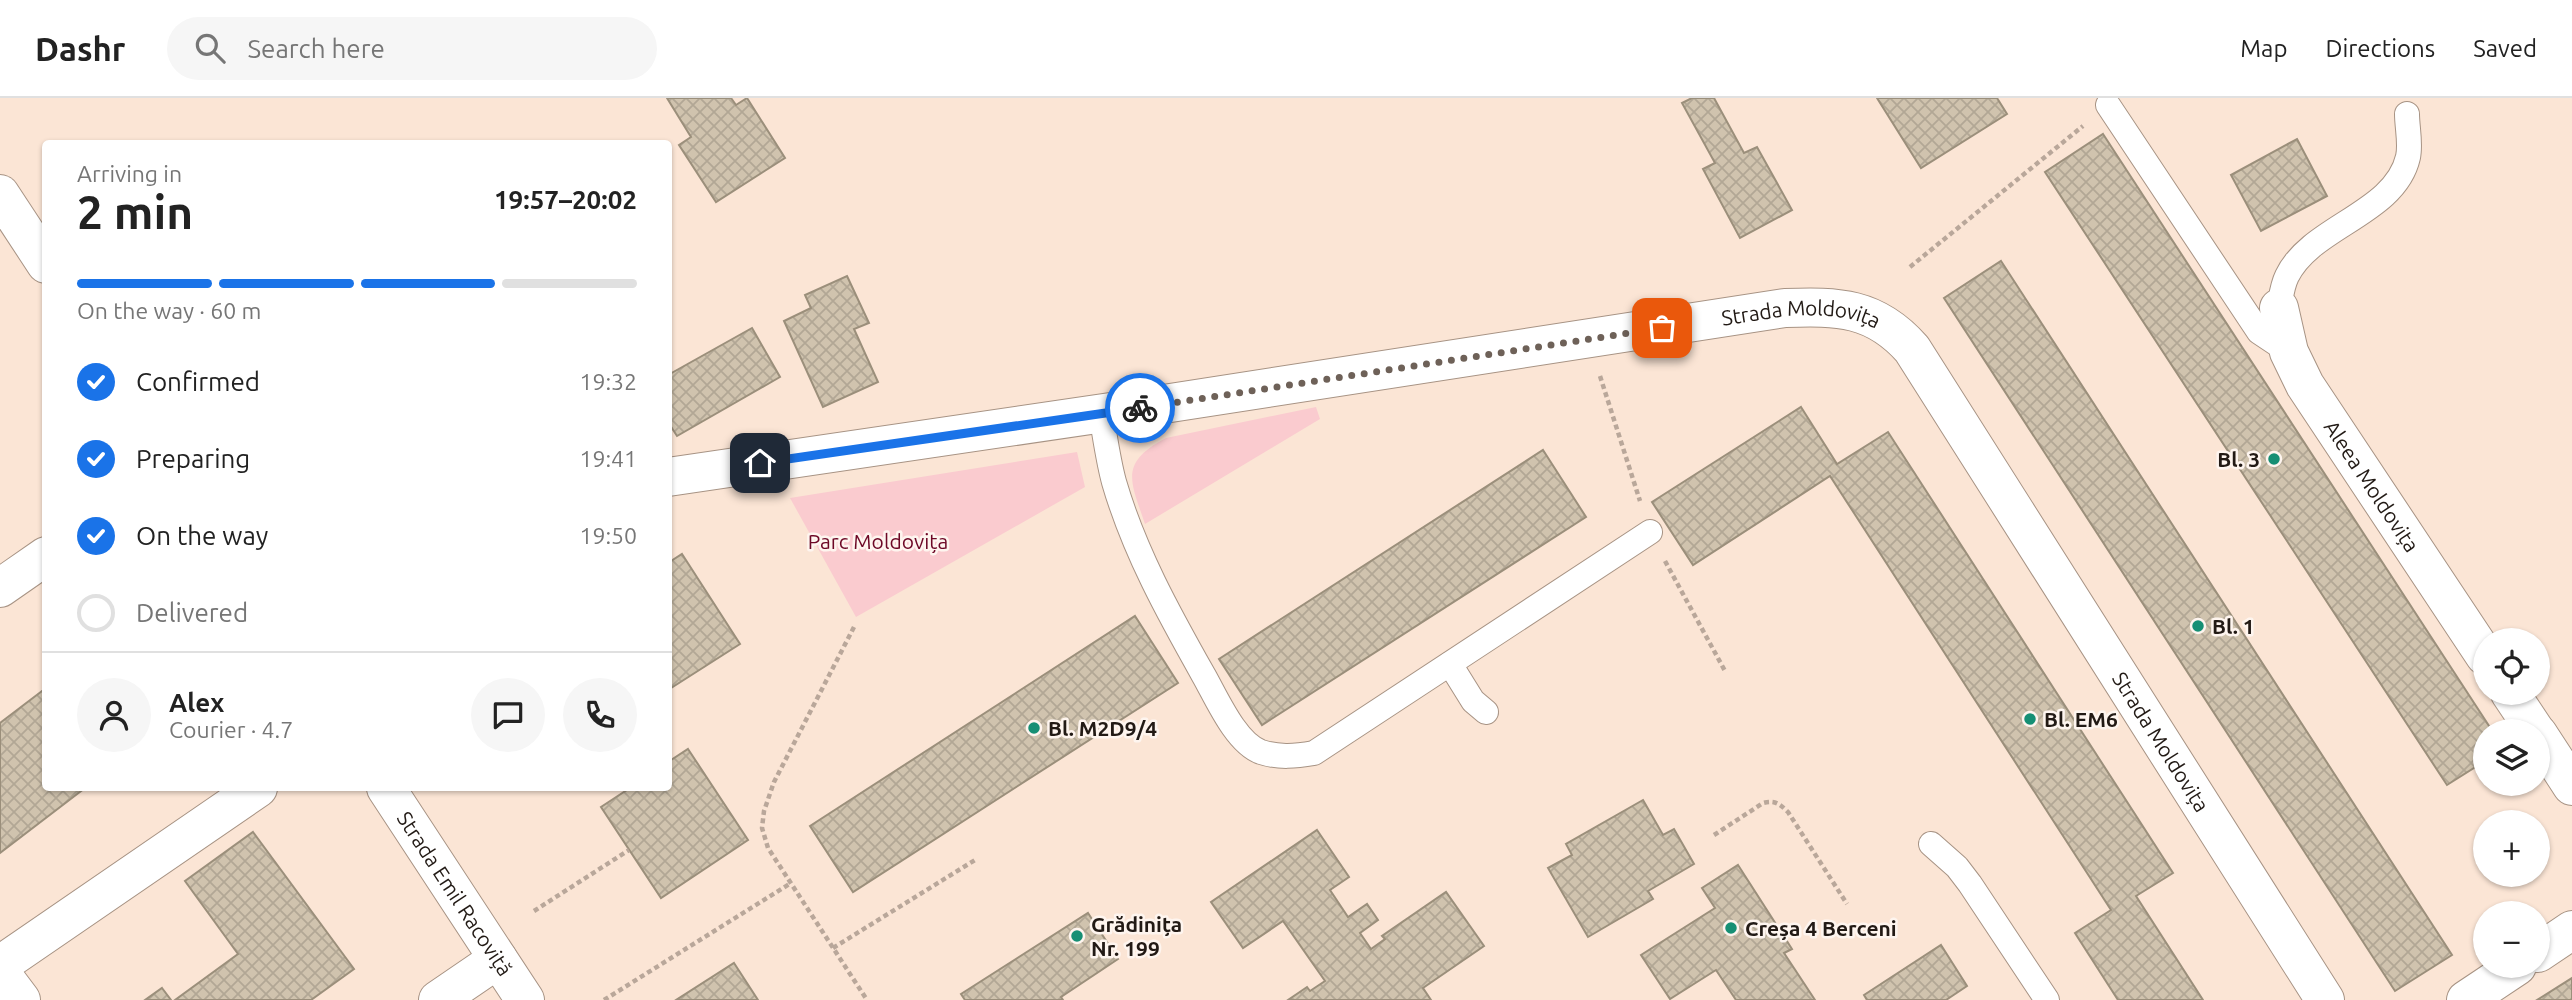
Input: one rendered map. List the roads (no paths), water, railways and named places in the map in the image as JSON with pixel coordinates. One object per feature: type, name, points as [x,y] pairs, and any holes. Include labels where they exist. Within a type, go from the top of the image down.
[{"type":"street","points":[[0,194],[42,258]]},
{"type":"street","name":"Aleea Moldovița","points":[[2279,307],[2289,352],[2305,384],[2473,638]]},
{"type":"street","name":"Strada Moldovița","points":[[672,476],[1101,414],[1785,308],[1832,308],[1857,312],[1879,320],[1898,333],[1912,349],[2325,1000]]},
{"type":"street","points":[[0,588],[42,559]]},
{"type":"street","points":[[2550,753],[2572,786]]},
{"type":"street","points":[[0,965],[254,791]]},
{"type":"street","name":"Strada Emil Racoviță","points":[[388,791],[525,1000]]},
{"type":"street","points":[[2550,945],[2572,930]]},
{"type":"street","points":[[438,1000],[498,959]]},
{"type":"street","points":[[0,972],[20,1000]]},
{"type":"street","points":[[2466,1000],[2499,978]]},
{"type":"lane","points":[[2108,105],[2259,332],[2289,352]]},
{"type":"lane","points":[[2279,307],[2288,274],[2296,262],[2391,190],[2404,171],[2409,155],[2407,114]]},
{"type":"lane","points":[[1101,414],[1114,481],[1137,546],[1162,602],[1219,704],[1243,740],[1260,752],[1288,757],[1314,753],[1650,532]]},
{"type":"lane","points":[[1450,664],[1473,701],[1486,712]]},
{"type":"lane","points":[[1931,844],[1957,867],[1970,884],[2047,1000]]},
{"type":"place","name":"Bl. 3","points":[[2274,459]]},
{"type":"place","name":"Bl. 1","points":[[2198,626]]},
{"type":"place","name":"Bl. EM6","points":[[2030,719]]},
{"type":"place","name":"Bl. M2D9/4","points":[[1034,728]]},
{"type":"place","name":"Creșa 4 Berceni","points":[[1731,928]]},
{"type":"place","name":"Grădinița Nr. 199","points":[[1077,936]]},
{"type":"park label","name":"Parc Moldovița","points":[[878,541]]}]
